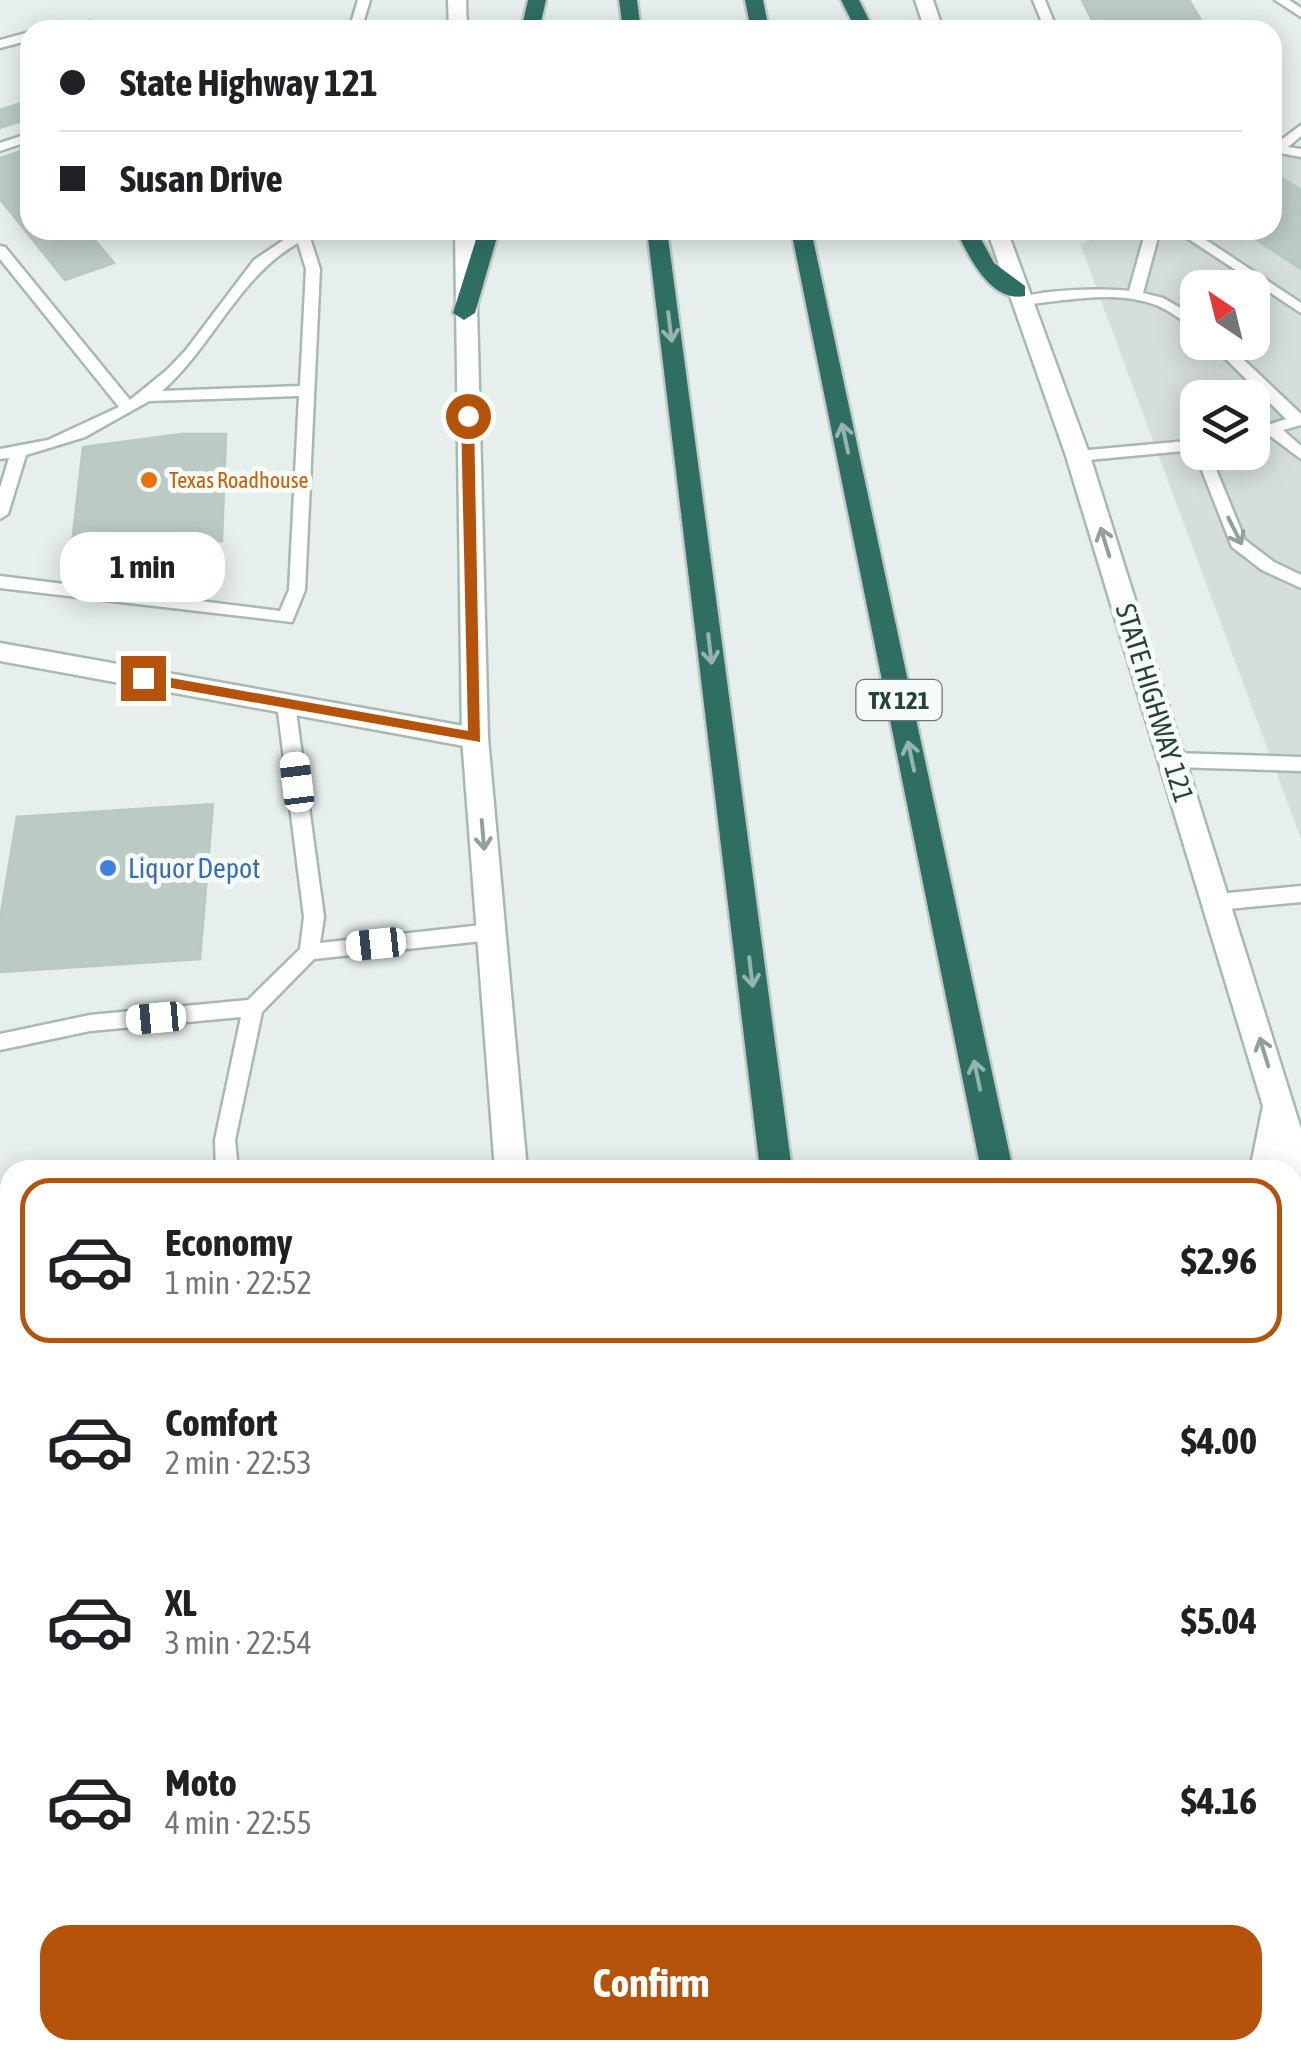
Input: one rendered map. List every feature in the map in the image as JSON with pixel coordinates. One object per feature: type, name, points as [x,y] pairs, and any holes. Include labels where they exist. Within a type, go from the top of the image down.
[{"type":"highway","points":[[464,313],[486,240]]},
{"type":"highway","points":[[658,240],[775,1160]]},
{"type":"highway","name":"TX 121","points":[[803,240],[995,1160]]},
{"type":"highway","points":[[971,240],[985,266],[1019,296]]},
{"type":"main road","points":[[465,240],[475,738],[510,1160]]},
{"type":"main road","name":"STATE HIGHWAY 121","points":[[1000,240],[1078,456],[1218,902],[1290,1105],[1298,1160]]},
{"type":"main road","points":[[0,652],[475,738]]},
{"type":"main road","points":[[1270,1160],[1290,1105]]},
{"type":"lane","points":[[1281,0],[1301,13]]},
{"type":"lane","points":[[0,454],[45,445],[128,408],[145,396],[192,353],[256,261],[292,240]]},
{"type":"lane","points":[[0,582],[286,618],[298,590],[313,268],[304,240]]},
{"type":"lane","points":[[1136,292],[1150,240]]},
{"type":"lane","points":[[1197,240],[1301,309]]},
{"type":"lane","points":[[0,250],[128,408]]},
{"type":"lane","points":[[1019,296],[1136,292],[1180,309]]},
{"type":"lane","points":[[1235,360],[1299,420],[1272,429]]},
{"type":"lane","points":[[145,396],[307,391]]},
{"type":"lane","points":[[1272,429],[1301,454]]},
{"type":"lane","points":[[1078,456],[1180,447]]},
{"type":"lane","points":[[0,514],[18,452]]},
{"type":"lane","points":[[1208,470],[1238,542],[1268,566],[1301,582]]},
{"type":"lane","points":[[226,1160],[225,1140],[253,1008],[308,952],[314,917],[286,704]]},
{"type":"lane","points":[[1173,760],[1301,764]]},
{"type":"lane","points":[[1218,902],[1301,894]]},
{"type":"lane","points":[[308,952],[491,932]]},
{"type":"lane","points":[[0,1042],[90,1023],[253,1008]]},
{"type":"shaded area","points":[[1301,148],[1301,839],[1080,244],[1089,240],[1282,240],[1282,156]]},
{"type":"building","points":[[1082,0],[1189,0],[1201,20],[1092,20]]},
{"type":"building","points":[[20,103],[20,121],[0,128],[0,110]]},
{"type":"building","points":[[20,151],[20,224],[0,199],[0,158]]},
{"type":"building","points":[[1282,178],[1301,190],[1301,269],[1257,240],[1282,240]]},
{"type":"building","points":[[33,240],[95,240],[114,263],[65,280]]},
{"type":"building","points":[[182,434],[226,434],[222,541],[71,552],[83,447]]},
{"type":"building","name":"Liquor Depot","points":[[213,804],[200,959],[0,972],[0,919],[17,817]]},
{"type":"place","name":"Texas Roadhouse","points":[[149,480]]},
{"type":"place","name":"Liquor Depot","points":[[108,868]]},
{"type":"route","points":[[143,678],[475,738],[468,416]]}]
